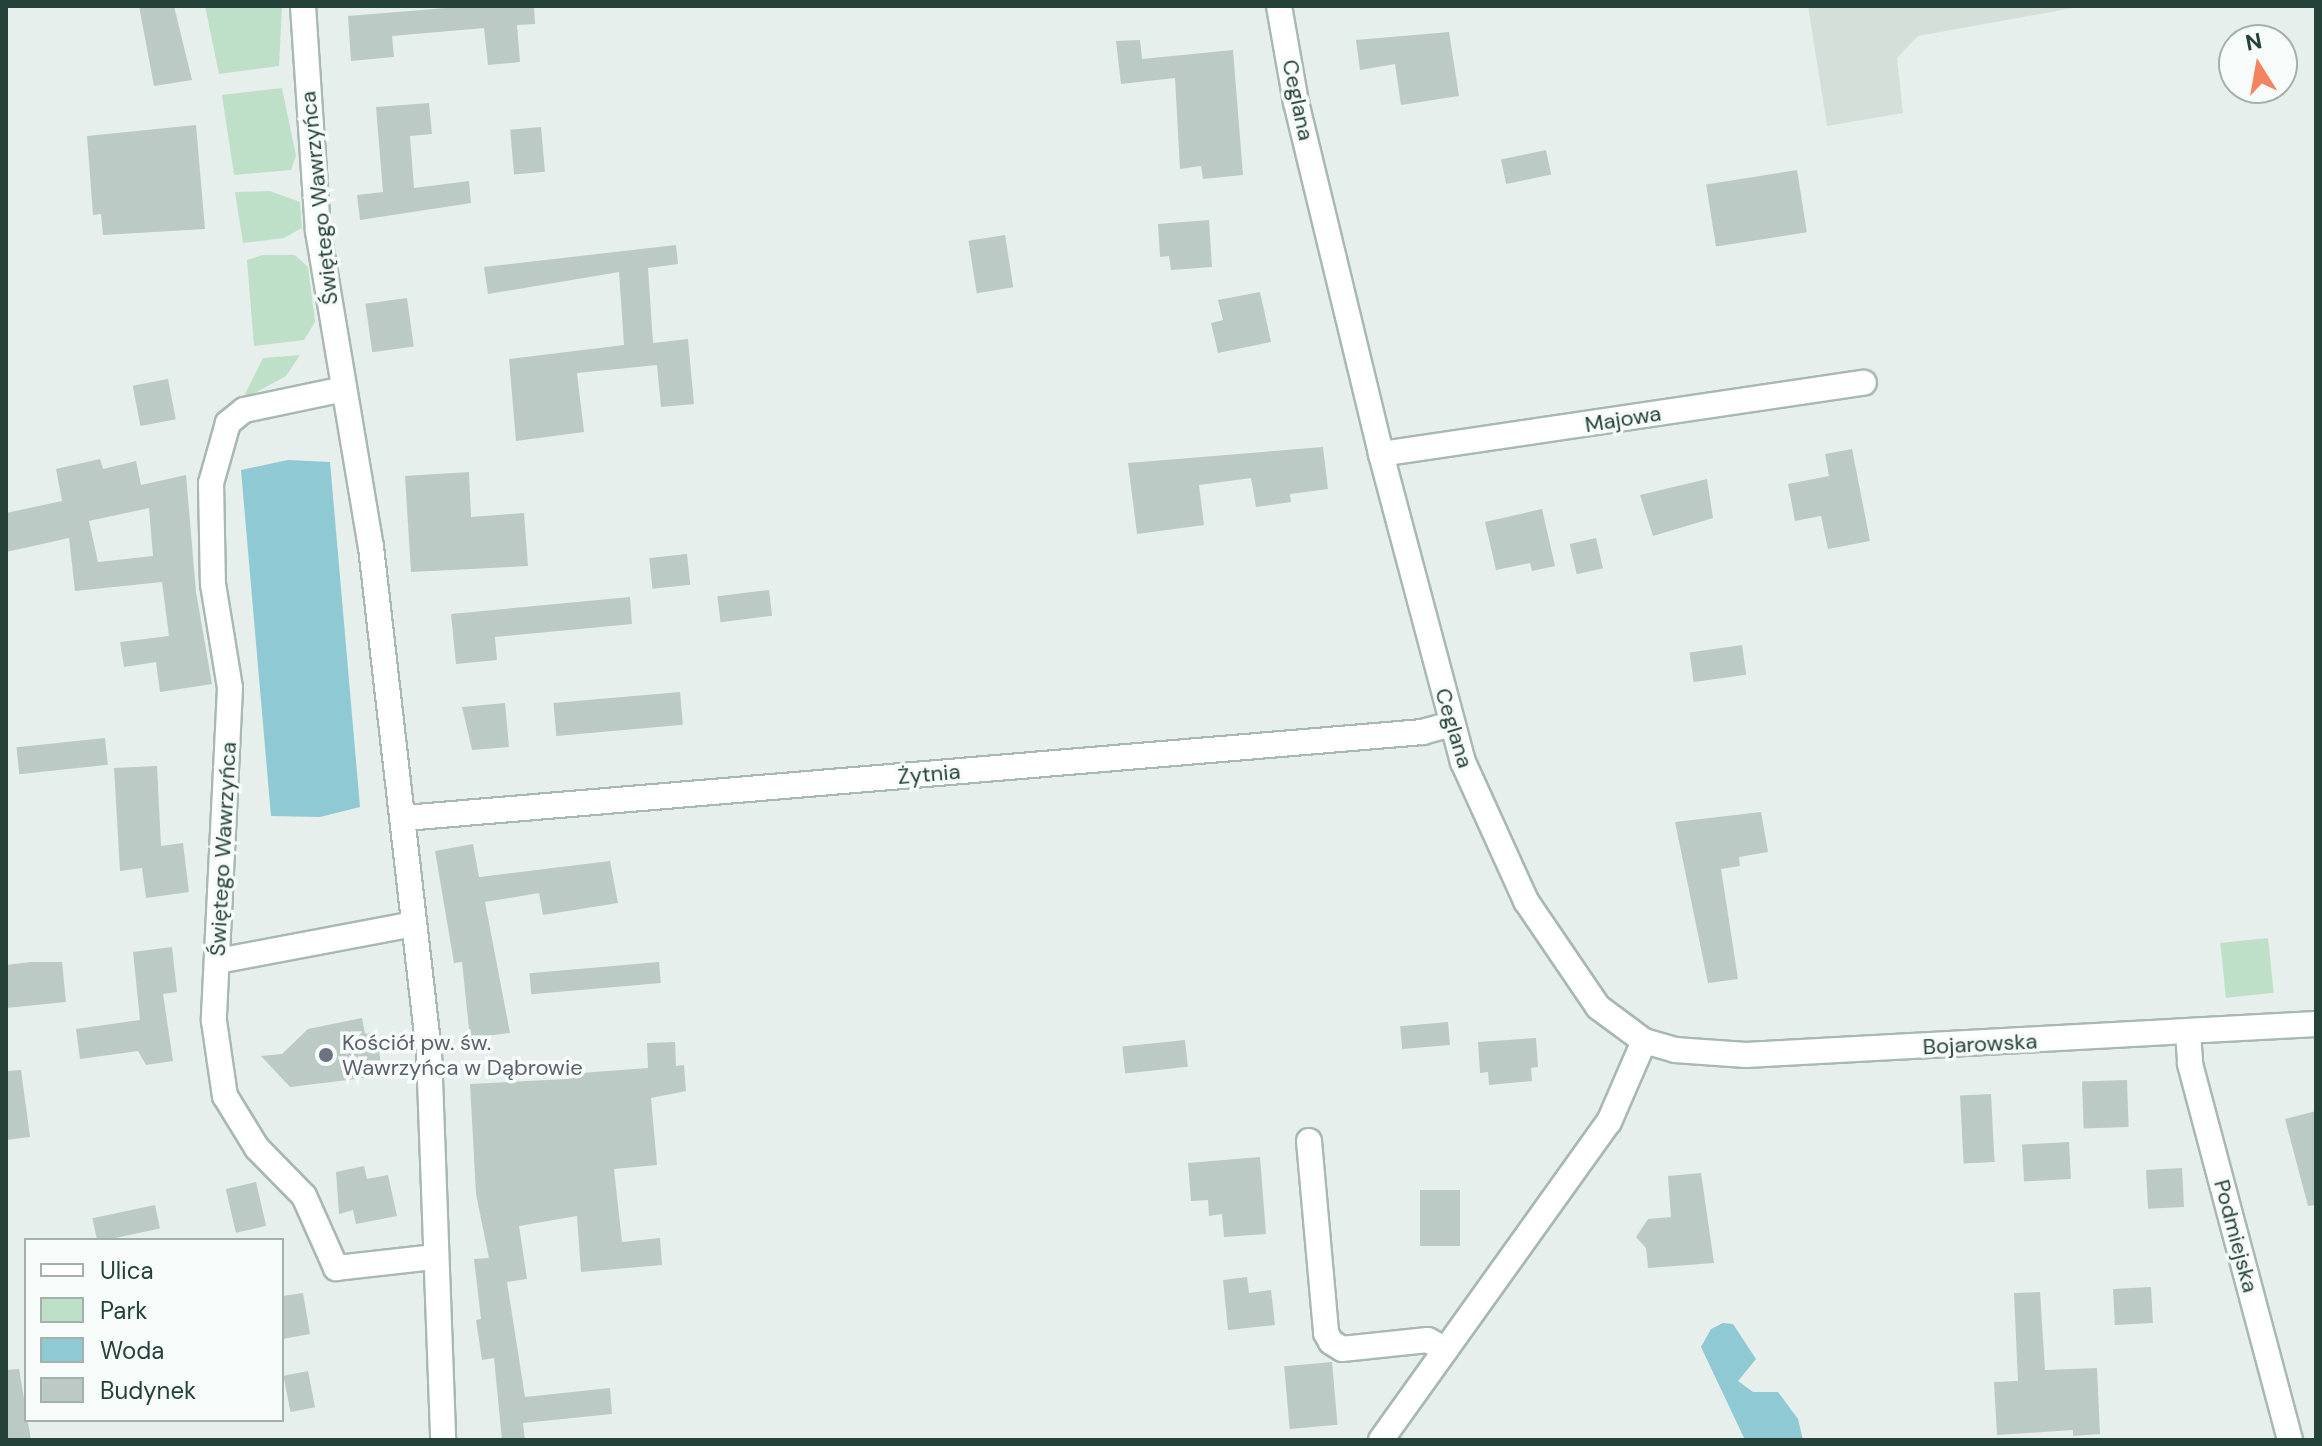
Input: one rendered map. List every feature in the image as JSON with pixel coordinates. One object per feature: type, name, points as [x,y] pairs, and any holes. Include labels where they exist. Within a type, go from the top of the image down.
[{"type":"street","name":"Świętego Wawrzyńca","points":[[303,6],[318,231],[371,547],[405,818],[413,924],[429,1052],[443,1440]]},
{"type":"street","name":"Ceglana","points":[[1279,6],[1296,102],[1381,454],[1451,724],[1476,798],[1548,939],[1598,1007],[1644,1041]]},
{"type":"street","name":"Majowa","points":[[1381,454],[1864,383]]},
{"type":"street","name":"Świętego Wawrzyńca","points":[[344,389],[244,410],[228,423],[211,483],[213,584],[230,688],[214,1021],[225,1096],[257,1148],[304,1196],[336,1268],[434,1257]]},
{"type":"street","name":"Żytnia","points":[[405,818],[1422,732],[1451,724]]},
{"type":"street","points":[[218,961],[413,924]]},
{"type":"street","name":"Bojarowska","points":[[1644,1041],[1675,1050],[1746,1055],[2316,1024]]},
{"type":"street","name":"Podmiejska","points":[[2188,1032],[2190,1064],[2290,1440]]},
{"type":"street","points":[[1381,1440],[1609,1122],[1644,1041]]},
{"type":"street","points":[[1309,1141],[1326,1333],[1331,1342],[1342,1349],[1428,1340],[1445,1350]]},
{"type":"shaded area","points":[[1808,6],[2084,6],[1918,36],[1897,58],[1903,113],[1827,126]]},
{"type":"green space","points":[[205,6],[282,6],[279,66],[219,74]]},
{"type":"green space","points":[[282,88],[296,156],[291,170],[234,175],[222,95]]},
{"type":"green space","points":[[270,191],[300,202],[302,228],[284,238],[243,243],[235,192]]},
{"type":"green space","points":[[263,255],[295,255],[308,267],[315,322],[304,340],[254,346],[247,260]]},
{"type":"green space","points":[[300,355],[286,376],[242,400],[263,358]]},
{"type":"green space","points":[[2268,938],[2274,993],[2226,998],[2220,943]]},
{"type":"water","points":[[288,460],[330,462],[360,807],[320,817],[271,816],[241,470]]},
{"type":"water","points":[[1723,1323],[1733,1324],[1756,1359],[1738,1381],[1753,1392],[1778,1392],[1798,1419],[1803,1440],[1745,1440],[1701,1347],[1711,1329]]},
{"type":"building","points":[[139,6],[174,6],[192,80],[154,86]]},
{"type":"building","points":[[470,6],[534,6],[535,24],[517,25],[520,62],[488,65],[484,28],[392,36],[394,57],[351,61],[348,16]]},
{"type":"building","points":[[1449,32],[1459,96],[1401,105],[1395,64],[1360,70],[1356,40]]},
{"type":"building","points":[[1140,40],[1142,59],[1233,50],[1243,175],[1203,179],[1201,166],[1180,169],[1175,78],[1121,84],[1116,41]]},
{"type":"building","points":[[429,103],[432,134],[410,136],[414,188],[469,181],[471,203],[360,220],[357,195],[383,192],[376,107]]},
{"type":"building","points":[[196,125],[205,229],[103,235],[101,214],[93,215],[87,136]]},
{"type":"building","points":[[541,127],[545,172],[514,175],[510,130]]},
{"type":"building","points":[[1546,150],[1551,174],[1506,184],[1501,160]]},
{"type":"building","points":[[1797,170],[1807,232],[1716,247],[1706,184]]},
{"type":"building","points":[[1209,220],[1212,267],[1171,270],[1169,256],[1160,257],[1158,224]]},
{"type":"building","points":[[1005,235],[1013,287],[977,293],[968,241]]},
{"type":"building","points":[[676,245],[678,264],[648,268],[653,343],[688,339],[694,404],[661,407],[657,365],[577,373],[584,432],[516,441],[509,359],[624,345],[619,272],[488,294],[484,267]]},
{"type":"building","points":[[1260,292],[1271,342],[1218,353],[1211,323],[1223,320],[1218,300]]},
{"type":"building","points":[[407,298],[414,347],[372,352],[365,304]]},
{"type":"building","points":[[168,379],[176,419],[140,426],[133,386]]},
{"type":"building","points":[[1323,447],[1328,489],[1290,494],[1291,502],[1256,507],[1251,478],[1199,485],[1204,525],[1137,534],[1128,463]]},
{"type":"building","points":[[1852,449],[1870,541],[1828,549],[1821,516],[1795,521],[1788,484],[1829,476],[1825,454]]},
{"type":"building","points":[[100,459],[103,469],[136,461],[141,485],[186,475],[196,592],[212,684],[160,692],[156,662],[124,667],[120,642],[169,636],[162,582],[75,591],[69,538],[6,552],[6,513],[62,501],[56,469]],"holes":[[[149,508],[153,556],[98,562],[89,521]]]},
{"type":"building","points":[[469,472],[471,517],[524,513],[528,566],[411,572],[405,476]]},
{"type":"building","points":[[1707,479],[1713,518],[1653,536],[1640,495]]},
{"type":"building","points":[[1542,509],[1555,566],[1532,571],[1530,563],[1496,570],[1485,522]]},
{"type":"building","points":[[1596,538],[1603,568],[1577,574],[1570,544]]},
{"type":"building","points":[[687,554],[690,585],[652,589],[649,558]]},
{"type":"building","points":[[769,590],[772,616],[721,622],[717,596]]},
{"type":"building","points":[[630,597],[632,624],[495,637],[497,660],[456,664],[451,614]]},
{"type":"building","points":[[1742,645],[1746,675],[1694,682],[1690,652]]},
{"type":"building","points":[[680,692],[683,725],[556,736],[553,703]]},
{"type":"building","points":[[505,703],[509,747],[472,750],[462,707]]},
{"type":"building","points":[[105,738],[108,765],[19,774],[16,747]]},
{"type":"building","points":[[157,766],[161,846],[183,843],[189,892],[146,898],[142,868],[120,871],[114,768]]},
{"type":"building","points":[[1761,812],[1768,852],[1739,857],[1740,866],[1721,869],[1738,979],[1708,983],[1675,822]]},
{"type":"building","points":[[473,844],[479,877],[610,861],[618,903],[543,915],[539,893],[485,902],[510,1033],[470,1038],[462,962],[454,963],[435,851]]},
{"type":"building","points":[[172,947],[177,992],[163,994],[173,1061],[146,1065],[138,1051],[80,1059],[76,1029],[140,1020],[133,952]]},
{"type":"building","points":[[62,962],[66,1002],[6,1008],[6,965]]},
{"type":"building","points":[[659,962],[661,983],[531,994],[529,973]]},
{"type":"building","name":"Kościół pw. św. Wawrzyńca w Dąbrowie","points":[[362,1018],[365,1034],[376,1032],[382,1070],[364,1073],[364,1078],[290,1087],[261,1056],[282,1054],[308,1029]]},
{"type":"building","points":[[1448,1022],[1450,1045],[1402,1049],[1400,1026]]},
{"type":"building","points":[[1536,1038],[1538,1067],[1531,1068],[1532,1081],[1489,1085],[1488,1072],[1480,1073],[1478,1042]]},
{"type":"building","points":[[1185,1040],[1188,1067],[1125,1073],[1122,1047]]},
{"type":"building","points":[[675,1042],[676,1066],[684,1065],[686,1091],[651,1098],[657,1165],[614,1169],[622,1242],[660,1238],[662,1265],[581,1272],[577,1216],[519,1226],[527,1279],[507,1282],[525,1397],[610,1388],[612,1414],[523,1423],[525,1440],[502,1440],[494,1358],[482,1360],[476,1320],[481,1319],[474,1259],[489,1258],[476,1194],[470,1084],[568,1079],[568,1074],[648,1068],[647,1043]]},
{"type":"building","points":[[21,1070],[30,1137],[6,1140],[6,1071]]},
{"type":"building","points":[[2127,1080],[2129,1127],[2084,1129],[2082,1082]]},
{"type":"building","points":[[1991,1094],[1995,1162],[1964,1164],[1960,1096]]},
{"type":"building","points":[[2316,1111],[2316,1205],[2308,1206],[2285,1119]]},
{"type":"building","points":[[2069,1142],[2071,1179],[2024,1181],[2022,1144]]},
{"type":"building","points":[[1260,1157],[1266,1234],[1224,1237],[1222,1214],[1209,1216],[1208,1200],[1191,1201],[1188,1163]]},
{"type":"building","points":[[364,1166],[367,1179],[388,1175],[397,1216],[356,1224],[353,1210],[339,1214],[336,1172]]},
{"type":"building","points":[[2182,1168],[2184,1207],[2148,1209],[2146,1170]]},
{"type":"building","points":[[1701,1173],[1714,1263],[1648,1268],[1646,1248],[1636,1237],[1648,1219],[1671,1217],[1668,1176]]},
{"type":"building","points":[[256,1182],[266,1226],[236,1233],[226,1189]]},
{"type":"building","points":[[1420,1190],[1460,1190],[1460,1246],[1420,1246]]},
{"type":"building","points":[[155,1205],[160,1228],[115,1238],[97,1238],[92,1218]]},
{"type":"building","points":[[1247,1277],[1249,1293],[1271,1290],[1275,1325],[1228,1330],[1223,1280]]},
{"type":"building","points":[[2151,1287],[2153,1323],[2115,1325],[2113,1289]]},
{"type":"building","points":[[2040,1292],[2045,1370],[2097,1368],[2100,1434],[2073,1436],[2073,1430],[1997,1435],[1994,1382],[2018,1381],[2014,1293]]},
{"type":"building","points":[[303,1293],[310,1334],[284,1339],[284,1296]]},
{"type":"building","points":[[1332,1362],[1337,1425],[1290,1429],[1284,1366]]},
{"type":"building","points":[[19,1369],[24,1422],[28,1422],[31,1440],[6,1440],[6,1370]]},
{"type":"building","points":[[308,1371],[315,1407],[291,1412],[284,1376]]},
{"type":"place","name":"Kościół pw. św. Wawrzyńca w Dąbrowie","points":[[326,1055]]}]
